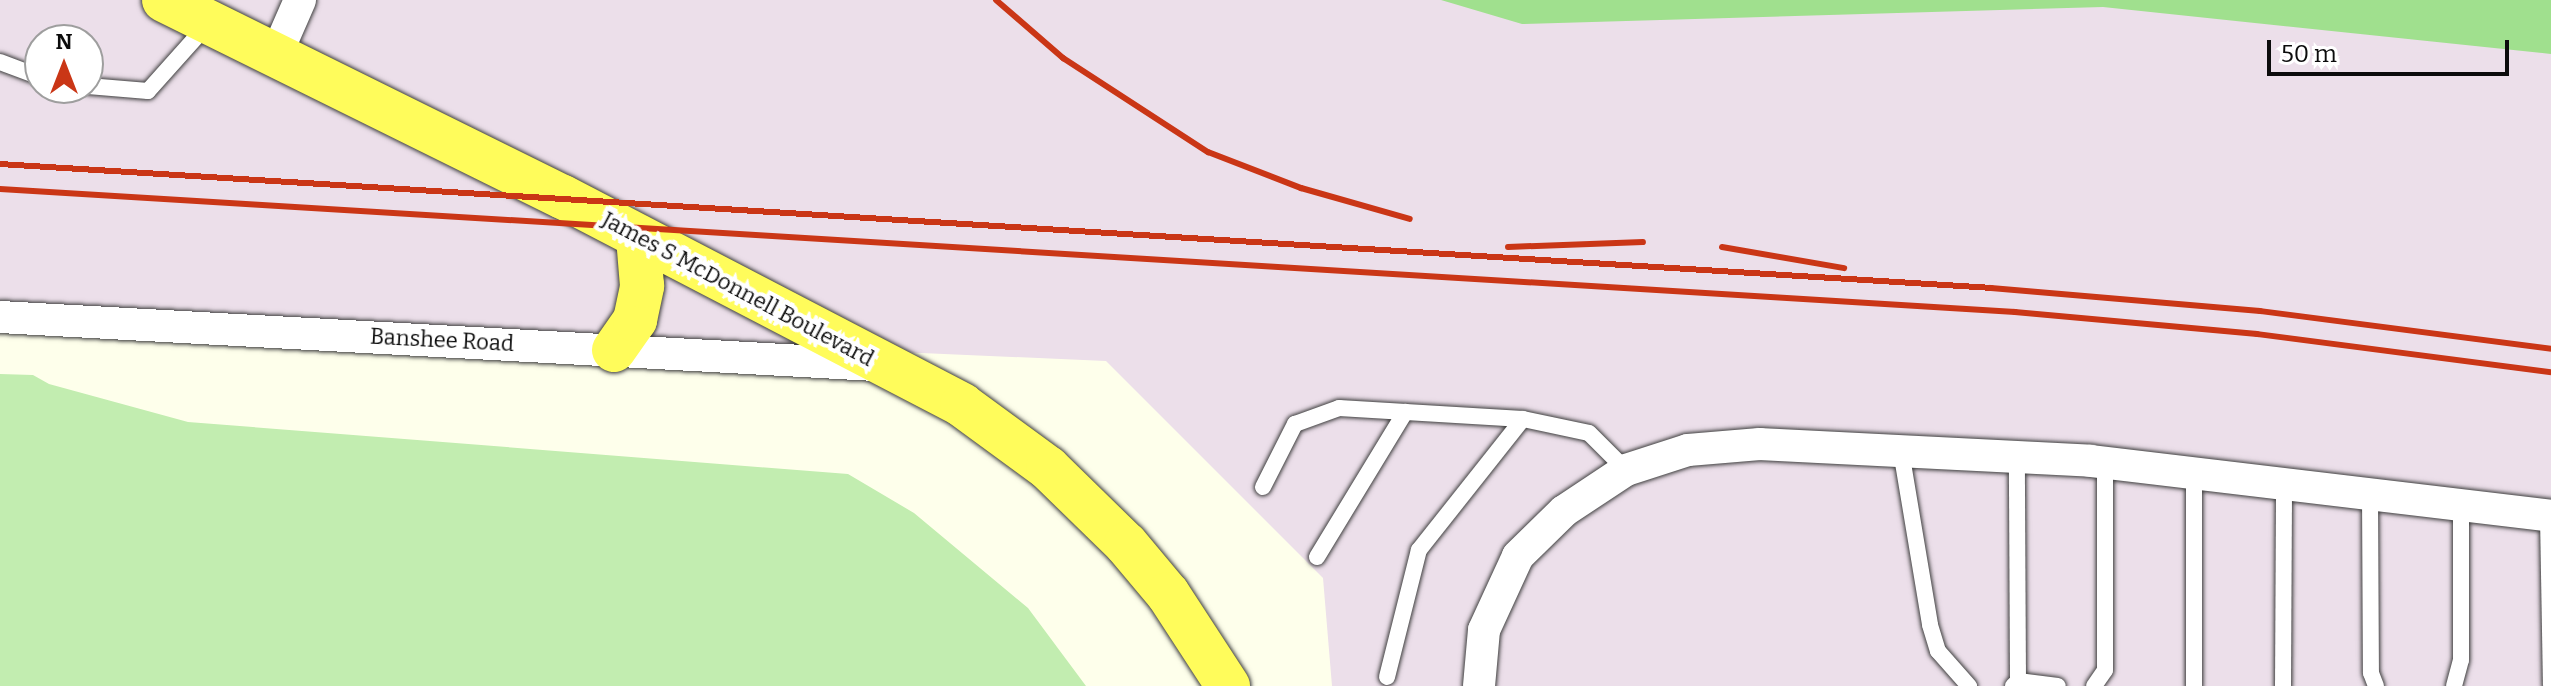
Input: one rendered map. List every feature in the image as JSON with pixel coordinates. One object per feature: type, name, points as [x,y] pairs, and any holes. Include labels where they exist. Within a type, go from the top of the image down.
[{"type":"main road","name":"James S McDonnell Boulevard","points":[[164,0],[638,237],[962,405],[1048,468],[1090,507],[1168,594],[1228,686]]},
{"type":"main road","points":[[614,350],[637,309],[642,286],[638,237]]},
{"type":"street","points":[[276,55],[300,0]]},
{"type":"street","name":"Banshee Road","points":[[0,317],[885,366]]},
{"type":"street","points":[[1479,686],[1484,630],[1518,556],[1564,511],[1626,470],[1688,450],[1760,444],[2105,463],[2549,516]]},
{"type":"lane","points":[[104,87],[148,91],[210,22]]},
{"type":"lane","points":[[0,62],[24,71]]},
{"type":"lane","points":[[1263,487],[1295,424],[1339,408],[1523,419],[1589,433],[1626,470]]},
{"type":"lane","points":[[1317,557],[1405,412]]},
{"type":"lane","points":[[1387,677],[1419,550],[1523,419]]},
{"type":"lane","points":[[1901,451],[1930,625],[1938,651],[1959,680],[1969,686]]},
{"type":"lane","points":[[2017,457],[2015,683],[2058,686]]},
{"type":"lane","points":[[2094,686],[2105,670],[2105,463]]},
{"type":"lane","points":[[2194,473],[2194,686]]},
{"type":"lane","points":[[2283,686],[2284,484]]},
{"type":"lane","points":[[2370,494],[2371,673],[2376,686]]},
{"type":"lane","points":[[2454,686],[2461,660],[2461,505]]},
{"type":"lane","points":[[2549,516],[2551,685]]},
{"type":"shaded area","points":[[0,0],[2551,0],[2551,686],[1332,686],[1323,578],[1106,361],[0,313]]},
{"type":"green space","points":[[1441,0],[2551,0],[2551,54],[2103,7],[1522,24]]},
{"type":"green space","points":[[0,374],[33,375],[49,384],[188,422],[848,474],[914,513],[1028,608],[1086,686],[0,686]]},
{"type":"railway","points":[[996,0],[1063,58],[1208,152],[1301,188],[1410,219]]},
{"type":"railway","points":[[0,164],[1991,288],[2260,311],[2551,349]]},
{"type":"railway","points":[[0,189],[2015,312],[2257,334],[2551,372]]},
{"type":"railway","points":[[1508,247],[1643,242]]},
{"type":"railway","points":[[1722,247],[1844,268]]}]
